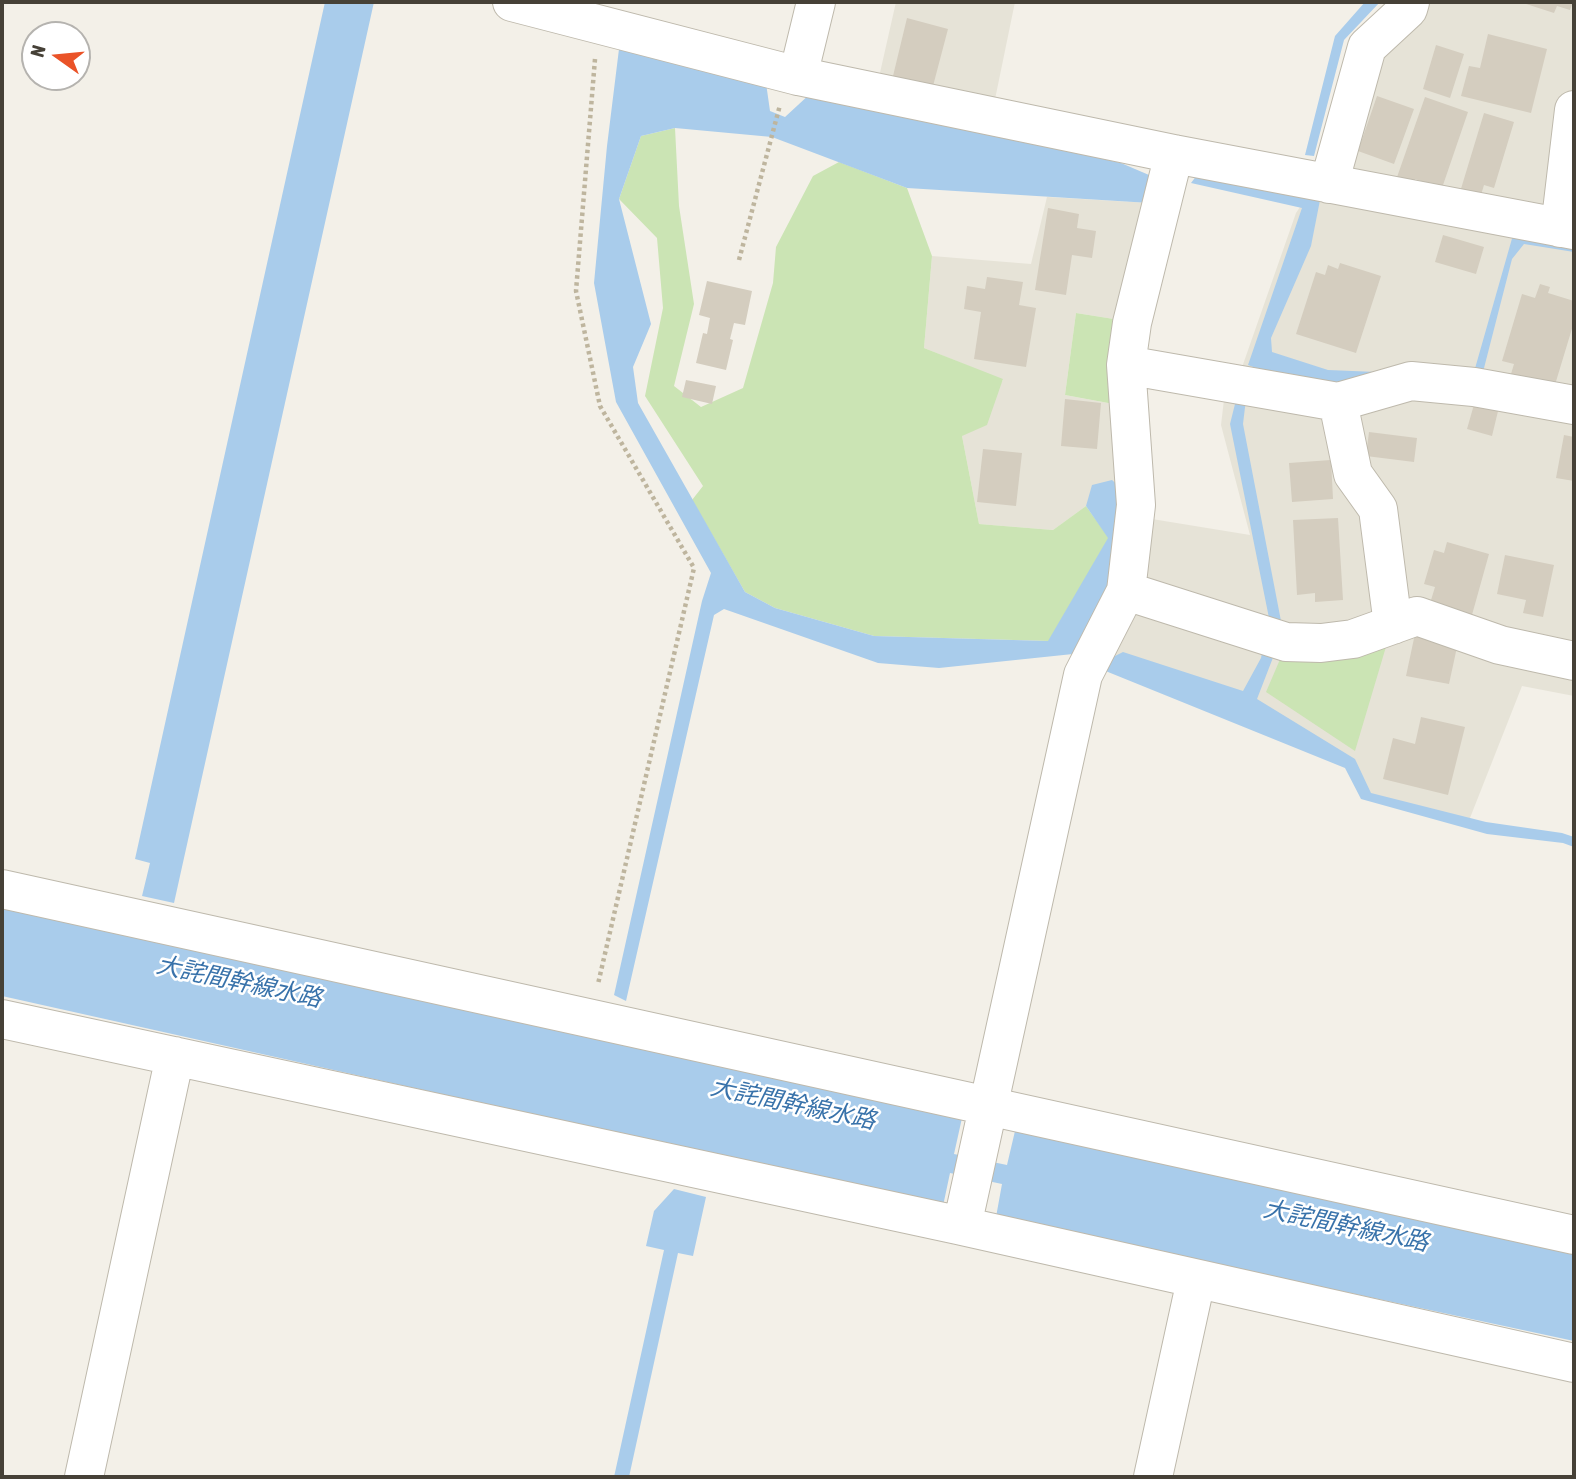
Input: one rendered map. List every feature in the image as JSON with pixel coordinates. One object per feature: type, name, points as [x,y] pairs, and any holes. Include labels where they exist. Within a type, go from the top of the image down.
[{"type":"street","points":[[512,2],[598,24],[788,92],[1174,154],[1567,229],[1574,110]]},
{"type":"street","points":[[788,92],[816,2]]},
{"type":"street","points":[[1329,184],[1367,47],[1408,9],[1410,2]]},
{"type":"street","points":[[962,1226],[1083,675],[1126,591],[1136,505],[1126,366],[1132,323],[1174,154]]},
{"type":"street","points":[[1126,366],[1338,402],[1411,381],[1474,387],[1574,405]]},
{"type":"street","points":[[1338,402],[1353,474],[1378,509],[1393,625]]},
{"type":"street","points":[[1126,591],[1271,637],[1321,643],[1353,639],[1417,616],[1500,645],[1574,661]]},
{"type":"street","points":[[2,890],[1574,1235]]},
{"type":"street","points":[[2,1019],[962,1226],[1574,1363]]},
{"type":"street","points":[[84,1477],[175,1056]]},
{"type":"street","points":[[1153,1477],[1196,1280]]},
{"type":"path","points":[[590,1019],[694,568],[600,406],[576,291],[598,24]]},
{"type":"path","points":[[739,260],[769,146],[788,92]]},
{"type":"shaded area","points":[[896,2],[1015,2],[993,109],[877,86]]},
{"type":"shaded area","points":[[1416,2],[1574,2],[1574,696],[1522,686],[1468,823],[1363,794],[1350,766],[1107,662],[1152,519],[1250,535],[1221,425],[1225,391],[1240,373],[1296,213],[1320,177],[1352,61]]},
{"type":"shaded area","points":[[1047,197],[1150,203],[1120,320],[1076,313],[1065,395],[1119,405],[1124,491],[1086,506],[1053,530],[979,524],[962,436],[1003,380],[924,348],[932,256],[1031,264]]},
{"type":"green space","points":[[675,128],[679,206],[694,304],[674,386],[701,407],[743,388],[773,283],[776,247],[813,176],[839,162],[907,188],[932,256],[924,348],[1003,379],[987,425],[962,436],[979,524],[1053,530],[1086,506],[1109,538],[1049,641],[874,636],[775,608],[745,592],[692,500],[703,486],[645,396],[663,308],[657,238],[619,199],[641,136]]},
{"type":"green space","points":[[1076,313],[1120,320],[1119,405],[1065,395]]},
{"type":"green space","points":[[1388,640],[1355,751],[1266,692],[1284,650]]},
{"type":"water","points":[[325,2],[374,2],[174,903],[142,896],[150,863],[135,859]]},
{"type":"water","points":[[1365,2],[1380,2],[1344,40],[1314,156],[1305,155],[1335,36]]},
{"type":"water","points":[[619,49],[766,83],[770,111],[785,117],[811,93],[1121,163],[1156,178],[1150,203],[907,188],[772,137],[675,128],[641,136],[619,199],[651,324],[633,367],[638,403],[745,592],[775,608],[874,636],[1048,641],[1108,538],[1086,506],[1092,485],[1112,480],[1124,491],[1109,659],[1123,652],[1243,691],[1261,658],[1269,618],[1230,424],[1237,396],[1246,399],[1243,424],[1281,621],[1274,655],[1257,699],[1355,759],[1371,793],[1486,822],[1562,833],[1574,837],[1574,847],[1563,843],[1487,834],[1361,799],[1345,768],[1108,672],[1073,654],[939,668],[878,663],[724,609],[714,615],[626,1001],[614,995],[702,601],[711,573],[616,402],[594,283]]},
{"type":"water","points":[[1200,171],[1321,195],[1311,246],[1271,338],[1272,352],[1328,370],[1377,372],[1335,385],[1293,382],[1248,365],[1302,208],[1191,183]]},
{"type":"water","points":[[1513,235],[1574,241],[1574,252],[1524,244],[1512,259],[1483,372],[1474,372]]},
{"type":"water","name":"大詫間幹線水路","points":[[2,908],[962,1118],[954,1154],[1007,1165],[1015,1131],[1574,1253],[1574,1341],[996,1217],[1002,1184],[950,1173],[943,1206],[2,996]]},
{"type":"water","points":[[674,1189],[706,1197],[693,1256],[678,1253],[629,1477],[614,1477],[664,1250],[646,1246],[654,1211]]},
{"type":"building","points":[[1520,2],[1573,2],[1570,10],[1557,6],[1554,13]]},
{"type":"building","points":[[907,18],[948,29],[933,86],[893,76]]},
{"type":"building","points":[[1488,34],[1547,49],[1531,113],[1461,96],[1469,66],[1480,68]]},
{"type":"building","points":[[1436,45],[1464,54],[1450,98],[1423,89]]},
{"type":"building","points":[[1377,96],[1414,109],[1394,164],[1358,151]]},
{"type":"building","points":[[1425,97],[1468,112],[1442,188],[1415,179],[1413,186],[1396,180]]},
{"type":"building","points":[[1484,113],[1514,122],[1494,188],[1484,185],[1480,198],[1460,192]]},
{"type":"building","points":[[1048,208],[1079,214],[1077,228],[1096,231],[1092,258],[1072,255],[1066,295],[1035,290]]},
{"type":"building","points":[[1443,235],[1484,247],[1476,274],[1435,262]]},
{"type":"building","points":[[1340,263],[1381,276],[1356,353],[1296,334],[1316,272],[1325,275],[1328,265],[1338,269]]},
{"type":"building","points":[[987,277],[1023,282],[1019,305],[1036,308],[1026,367],[974,359],[981,312],[964,309],[967,286],[985,289]]},
{"type":"building","points":[[707,281],[752,291],[745,325],[734,323],[726,370],[696,363],[703,333],[707,334],[710,318],[699,315]]},
{"type":"building","points":[[1540,284],[1550,287],[1548,293],[1574,301],[1574,322],[1554,388],[1511,374],[1514,364],[1502,361],[1522,294],[1535,298]]},
{"type":"building","points":[[686,380],[716,386],[712,404],[682,397]]},
{"type":"building","points":[[1065,399],[1101,403],[1097,449],[1061,446]]},
{"type":"building","points":[[1475,401],[1499,407],[1492,436],[1467,429]]},
{"type":"building","points":[[1369,432],[1417,438],[1414,462],[1366,456]]},
{"type":"building","points":[[1564,435],[1574,437],[1574,481],[1556,478]]},
{"type":"building","points":[[983,449],[1022,453],[1016,506],[977,502]]},
{"type":"building","points":[[1331,460],[1333,499],[1292,502],[1289,463]]},
{"type":"building","points":[[1338,518],[1343,600],[1315,602],[1315,593],[1297,595],[1293,520]]},
{"type":"building","points":[[1447,542],[1489,554],[1470,622],[1428,610],[1435,587],[1424,584],[1434,550],[1444,553]]},
{"type":"building","points":[[1505,555],[1554,565],[1543,617],[1523,613],[1526,600],[1497,594]]},
{"type":"building","points":[[1416,629],[1457,647],[1449,684],[1406,676]]},
{"type":"building","points":[[1421,717],[1465,727],[1448,795],[1383,779],[1393,738],[1415,744]]}]
